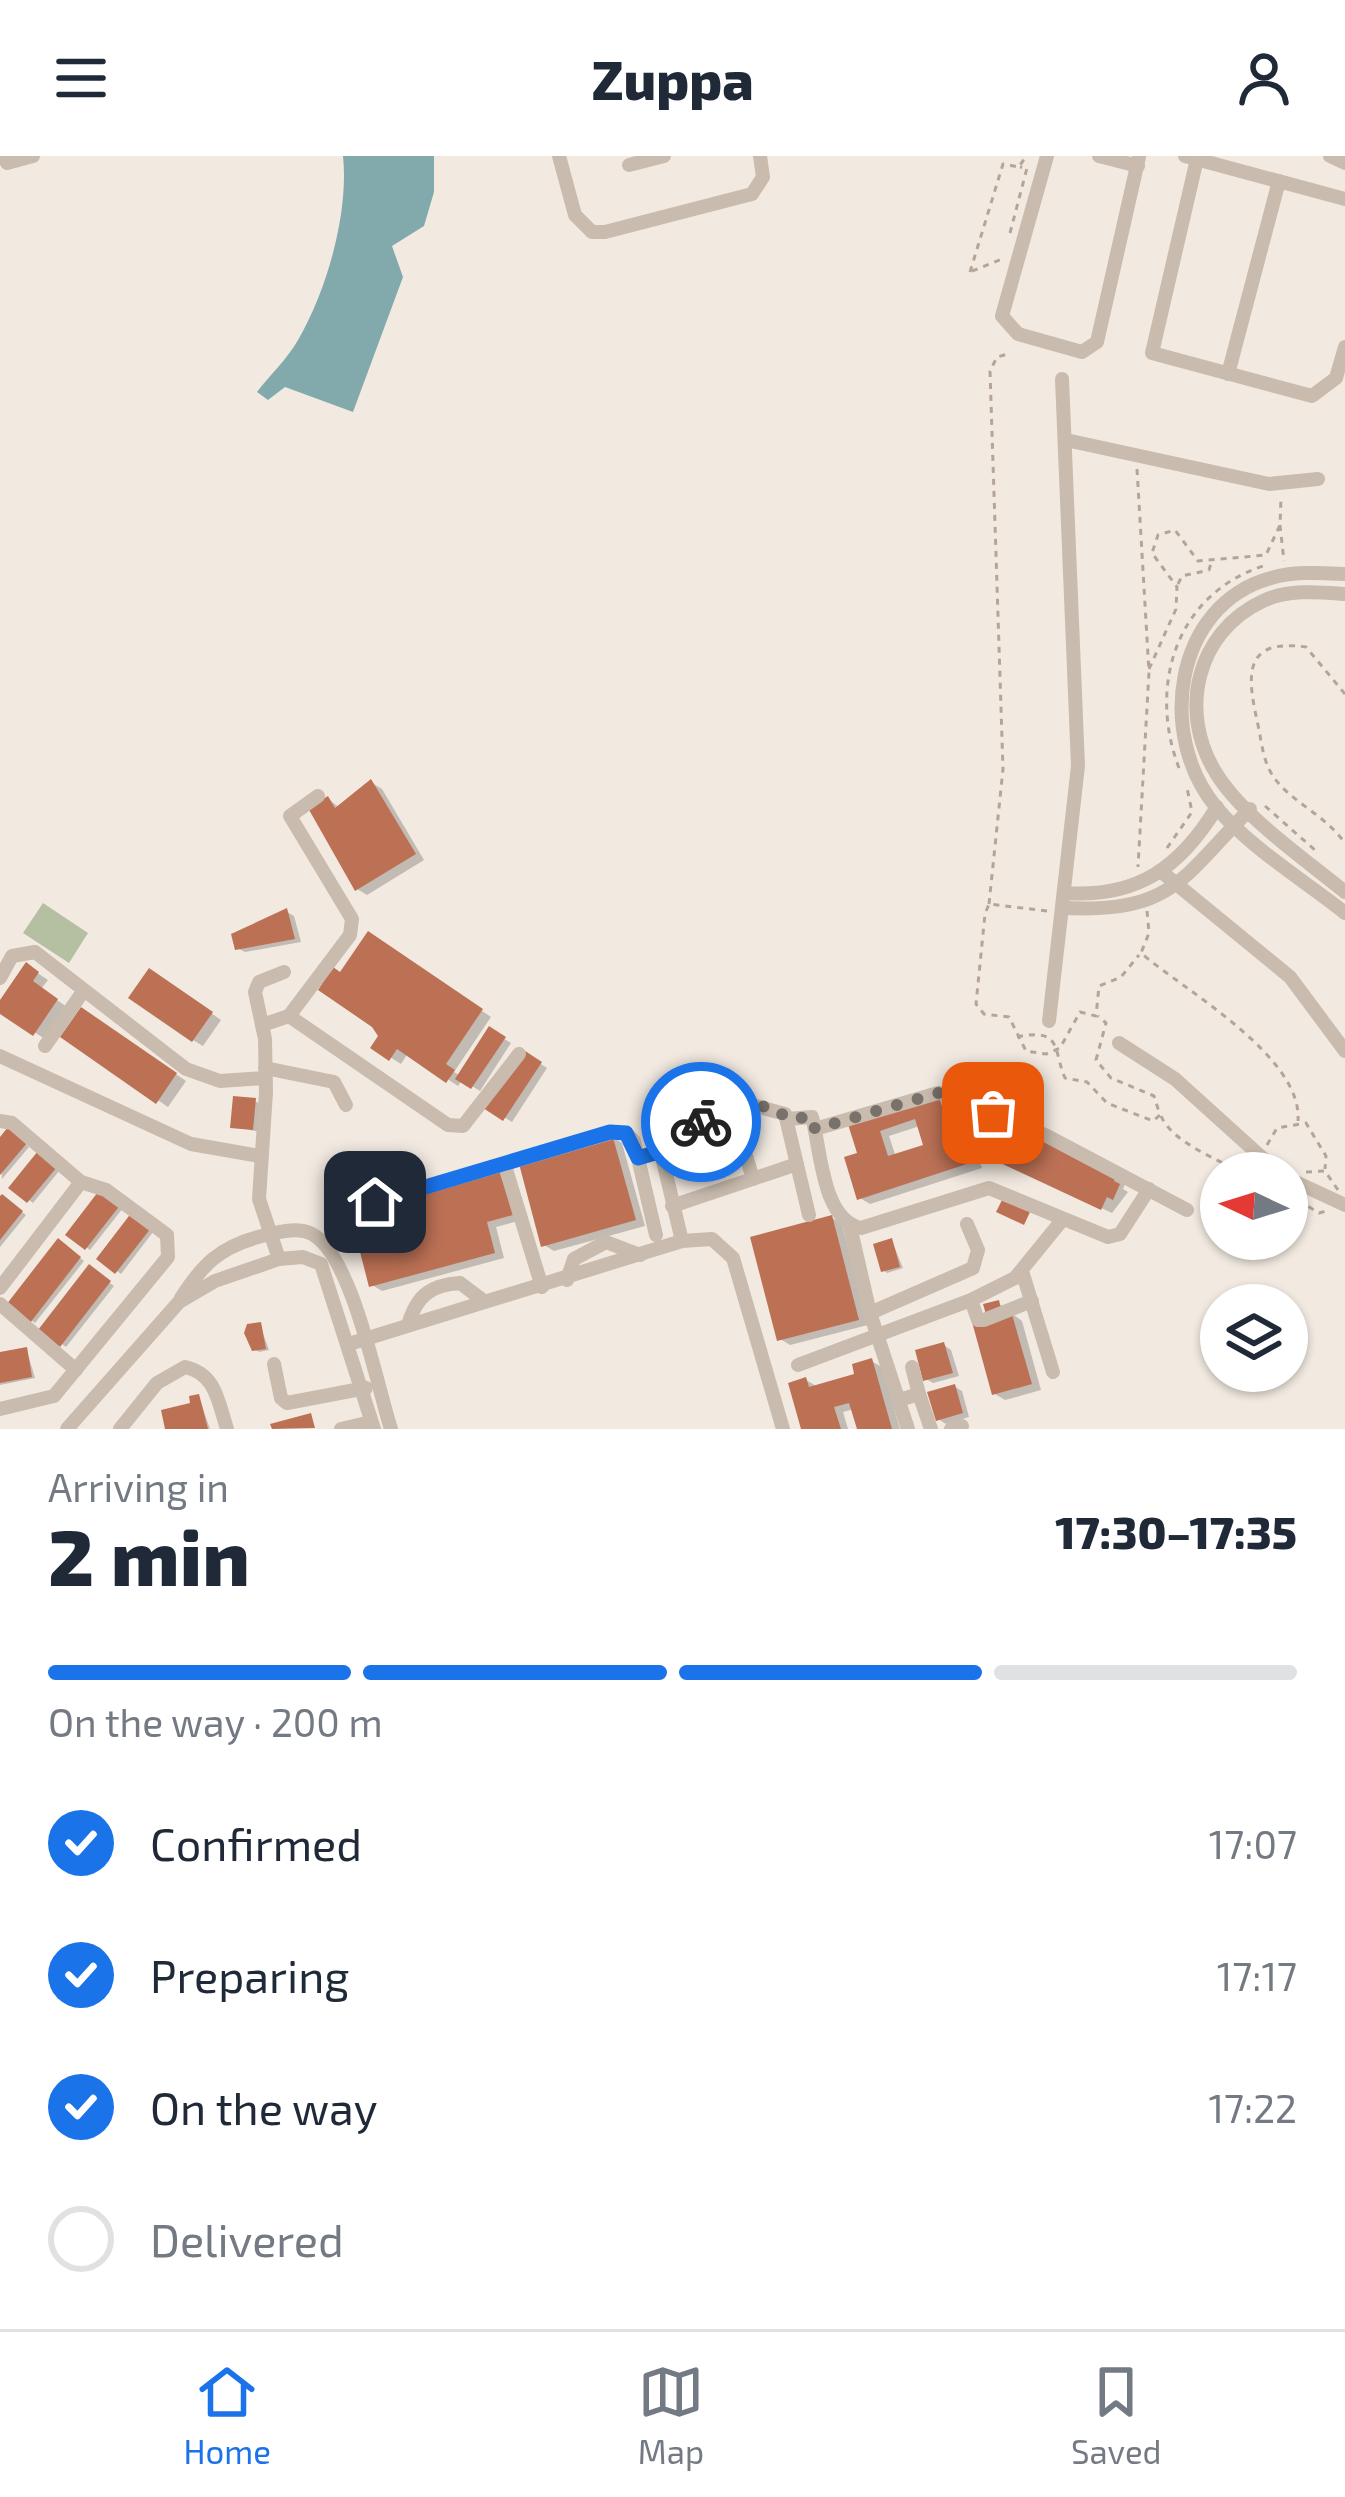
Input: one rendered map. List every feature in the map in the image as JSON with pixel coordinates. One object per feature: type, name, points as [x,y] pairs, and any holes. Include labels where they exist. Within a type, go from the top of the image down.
[{"type":"street","points":[[5,156],[7,163],[33,156]]},
{"type":"street","points":[[559,156],[575,214],[592,232],[752,194],[764,177],[760,156]]},
{"type":"street","points":[[634,182],[628,160],[664,156]]},
{"type":"street","points":[[1047,156],[1002,316],[1018,334],[1082,352],[1097,342],[1138,160]]},
{"type":"street","points":[[1100,156],[1138,160],[1156,156]]},
{"type":"street","points":[[1330,156],[1345,163]]},
{"type":"street","points":[[1345,200],[1191,158],[1150,346],[1156,357],[1312,396],[1336,378],[1345,347]]},
{"type":"street","points":[[1228,374],[1279,182]]},
{"type":"street","points":[[1049,1021],[1078,766],[1062,379]]},
{"type":"street","points":[[1066,440],[1281,484],[1318,478]]},
{"type":"street","points":[[1345,574],[1269,578],[1229,599],[1205,626],[1186,662],[1182,731],[1195,773],[1216,807],[1345,913]]},
{"type":"street","points":[[1345,594],[1305,591],[1264,600],[1227,626],[1198,673],[1195,716],[1217,776],[1345,892]]},
{"type":"street","points":[[262,1025],[289,1016],[350,935],[352,919],[292,823],[294,808],[318,796]]},
{"type":"street","points":[[1064,904],[1177,889],[1254,805]]},
{"type":"street","points":[[1142,894],[1202,833],[1216,807]]},
{"type":"street","points":[[1202,833],[1217,846]]},
{"type":"street","points":[[1163,872],[1177,889],[1290,977],[1345,1051]]},
{"type":"street","points":[[0,978],[12,956],[35,952],[82,993],[186,1069],[220,1081],[265,1073],[334,1082],[346,1105]]},
{"type":"street","points":[[280,1259],[259,1199],[265,1073],[255,992],[259,982],[284,972]]},
{"type":"street","points":[[45,1046],[82,993]]},
{"type":"street","points":[[289,1016],[448,1125],[463,1126],[519,1054]]},
{"type":"street","points":[[1119,1043],[1175,1079],[1256,1152]]},
{"type":"street","points":[[0,1056],[190,1144],[260,1156]]},
{"type":"street","points":[[815,1129],[938,1093],[951,1094],[1047,1136],[1187,1210]]},
{"type":"street","points":[[682,1241],[658,1152],[664,1133],[733,1112],[775,1107],[787,1119],[809,1216]]},
{"type":"street","points":[[733,1112],[753,1179]]},
{"type":"street","points":[[787,1119],[803,1114],[812,1117],[829,1193],[850,1226],[870,1313],[908,1429]]},
{"type":"street","points":[[0,1121],[12,1123],[81,1182],[106,1190],[129,1206],[167,1235],[171,1246],[168,1257],[53,1396],[0,1409]]},
{"type":"street","points":[[375,1202],[610,1132],[626,1133],[638,1158],[656,1235]]},
{"type":"street","points":[[638,1158],[658,1152]]},
{"type":"street","points":[[672,1206],[797,1164]]},
{"type":"street","points":[[505,1166],[542,1287]]},
{"type":"street","points":[[0,1288],[81,1182]]},
{"type":"street","points":[[850,1226],[861,1228],[989,1188],[1094,1234],[1120,1234],[1149,1190]]},
{"type":"street","points":[[1308,1188],[1345,1205]]},
{"type":"street","points":[[798,1365],[971,1300],[1022,1271],[1063,1219]]},
{"type":"street","points":[[870,1313],[974,1268],[978,1250],[967,1224]]},
{"type":"street","points":[[67,1429],[80,1421],[206,1263],[227,1246],[272,1233],[308,1233],[319,1253]]},
{"type":"street","points":[[357,1341],[409,1322],[568,1280],[682,1241],[712,1239],[733,1258],[783,1429]]},
{"type":"street","points":[[568,1280],[574,1259],[606,1242],[640,1255]]},
{"type":"street","points":[[178,1302],[234,1273],[280,1259],[319,1253],[334,1258],[370,1387],[391,1429]]},
{"type":"street","points":[[1022,1271],[1053,1372]]},
{"type":"street","points":[[409,1322],[426,1292],[441,1285],[460,1282],[484,1301]]},
{"type":"street","points":[[971,1300],[978,1320],[1032,1301]]},
{"type":"street","points":[[0,1304],[76,1370]]},
{"type":"street","points":[[274,1364],[281,1398],[287,1403],[370,1387]]},
{"type":"street","points":[[912,1366],[932,1429]]},
{"type":"street","points":[[120,1429],[157,1383],[184,1367],[202,1371],[212,1382],[227,1429]]},
{"type":"street","points":[[341,1429],[372,1425],[370,1387]]},
{"type":"street","points":[[898,1400],[919,1394]]},
{"type":"path","points":[[1019,167],[1026,156]]},
{"type":"path","points":[[1004,258],[970,272],[1004,164],[1027,169],[1009,239]]},
{"type":"path","points":[[1008,354],[997,357],[990,371],[1003,769],[976,1004],[985,1014],[1009,1017],[1015,1038],[1036,1053],[1060,1048]]},
{"type":"path","points":[[1096,1016],[1099,986],[1121,977],[1141,953],[1150,924],[1142,894],[1148,672],[1137,455]]},
{"type":"path","points":[[1152,553],[1157,535],[1175,530],[1198,561],[1266,555],[1280,525],[1281,484]]},
{"type":"path","points":[[1142,555],[1152,553]]},
{"type":"path","points":[[1152,553],[1177,587]]},
{"type":"path","points":[[1148,672],[1176,609],[1182,576],[1209,569],[1212,561]]},
{"type":"path","points":[[1345,694],[1306,647],[1276,643],[1266,648],[1250,679],[1265,762],[1277,781],[1328,820],[1345,843]]},
{"type":"path","points":[[1254,805],[1319,854]]},
{"type":"path","points":[[989,904],[1064,904]]},
{"type":"path","points":[[1141,953],[1249,1035],[1297,1101],[1298,1120]]},
{"type":"path","points":[[1160,1115],[1145,1121],[1126,1107],[1107,1103],[1087,1082],[1065,1078],[1060,1048],[1072,1017],[1080,1012],[1106,1023],[1096,1060],[1111,1078],[1147,1089],[1178,1140],[1209,1152]]},
{"type":"path","points":[[1015,1038],[1043,1036],[1060,1048]]},
{"type":"path","points":[[1268,1151],[1269,1134],[1298,1120],[1306,1123],[1326,1156],[1324,1171]]},
{"type":"green space","points":[[43,903],[88,933],[69,963],[23,933]]},
{"type":"water","points":[[343,156],[434,156],[434,192],[424,226],[392,246],[403,277],[353,412],[285,387],[268,400],[257,392],[294,347],[318,298],[339,226]]},
{"type":"building","points":[[371,779],[416,854],[355,891],[308,808],[328,796],[335,808]]},
{"type":"building","points":[[287,908],[295,939],[235,950],[231,934]]},
{"type":"building","points":[[368,931],[483,1009],[446,1064],[455,1070],[446,1083],[397,1049],[389,1061],[370,1048],[378,1036],[372,1027],[318,990],[333,967],[340,972]]},
{"type":"building","points":[[26,962],[39,972],[33,981],[58,999],[33,1036],[0,1014],[0,1000]]},
{"type":"building","points":[[149,968],[213,1012],[192,1042],[128,998]]},
{"type":"building","points":[[81,1007],[177,1073],[156,1104],[60,1037]]},
{"type":"building","points":[[489,1026],[506,1037],[471,1089],[455,1079]]},
{"type":"building","points":[[519,1047],[542,1062],[503,1121],[480,1106]]},
{"type":"building","points":[[937,1092],[948,1124],[960,1120],[973,1162],[857,1200],[844,1157],[857,1153],[847,1121]],"holes":[[[915,1119],[923,1145],[888,1156],[880,1131]]]},
{"type":"building","points":[[233,1096],[256,1098],[253,1130],[230,1128]]},
{"type":"building","points":[[980,1111],[1118,1171],[1114,1181],[1120,1184],[1113,1200],[1107,1197],[1101,1210],[979,1153],[984,1143],[969,1136]]},
{"type":"building","points":[[8,1127],[27,1143],[0,1175],[0,1137]]},
{"type":"building","points":[[612,1134],[636,1220],[541,1247],[518,1160]]},
{"type":"building","points":[[38,1151],[57,1167],[27,1203],[8,1188]]},
{"type":"building","points":[[500,1164],[513,1215],[487,1222],[495,1253],[369,1287],[348,1205]]},
{"type":"building","points":[[101,1188],[121,1204],[85,1250],[65,1235]]},
{"type":"building","points":[[0,1196],[23,1211],[0,1240]]},
{"type":"building","points":[[1003,1198],[1030,1212],[1024,1225],[996,1212]]},
{"type":"building","points":[[132,1212],[151,1228],[115,1274],[96,1259]]},
{"type":"building","points":[[832,1215],[859,1320],[777,1341],[750,1237]]},
{"type":"building","points":[[58,1238],[81,1257],[30,1323],[6,1305]]},
{"type":"building","points":[[892,1238],[900,1267],[881,1272],[873,1244]]},
{"type":"building","points":[[89,1264],[111,1281],[60,1347],[38,1330]]},
{"type":"building","points":[[999,1300],[1002,1314],[1011,1311],[1032,1384],[992,1395],[972,1322],[987,1318],[983,1304]]},
{"type":"building","points":[[261,1322],[266,1349],[252,1351],[244,1333],[247,1324]]},
{"type":"building","points":[[944,1342],[953,1373],[923,1381],[915,1350]]},
{"type":"building","points":[[27,1347],[32,1377],[0,1383],[0,1352]]},
{"type":"building","points":[[872,1358],[892,1429],[857,1429],[849,1403],[834,1407],[841,1429],[801,1429],[788,1383],[806,1377],[809,1387],[854,1374],[852,1364]]},
{"type":"building","points":[[955,1384],[963,1413],[936,1421],[927,1392]]},
{"type":"building","points":[[199,1394],[208,1429],[165,1429],[161,1410],[190,1403],[189,1396]]},
{"type":"building","points":[[311,1413],[315,1428],[272,1429],[270,1424]]},
{"type":"way so far","points":[[701,1122],[756,1106],[775,1107],[787,1119],[803,1114],[812,1117],[815,1129],[938,1093],[993,1113]]},
{"type":"route","points":[[375,1202],[610,1132],[626,1133],[634,1141],[638,1158],[658,1152],[658,1140],[664,1133],[701,1122]]}]
